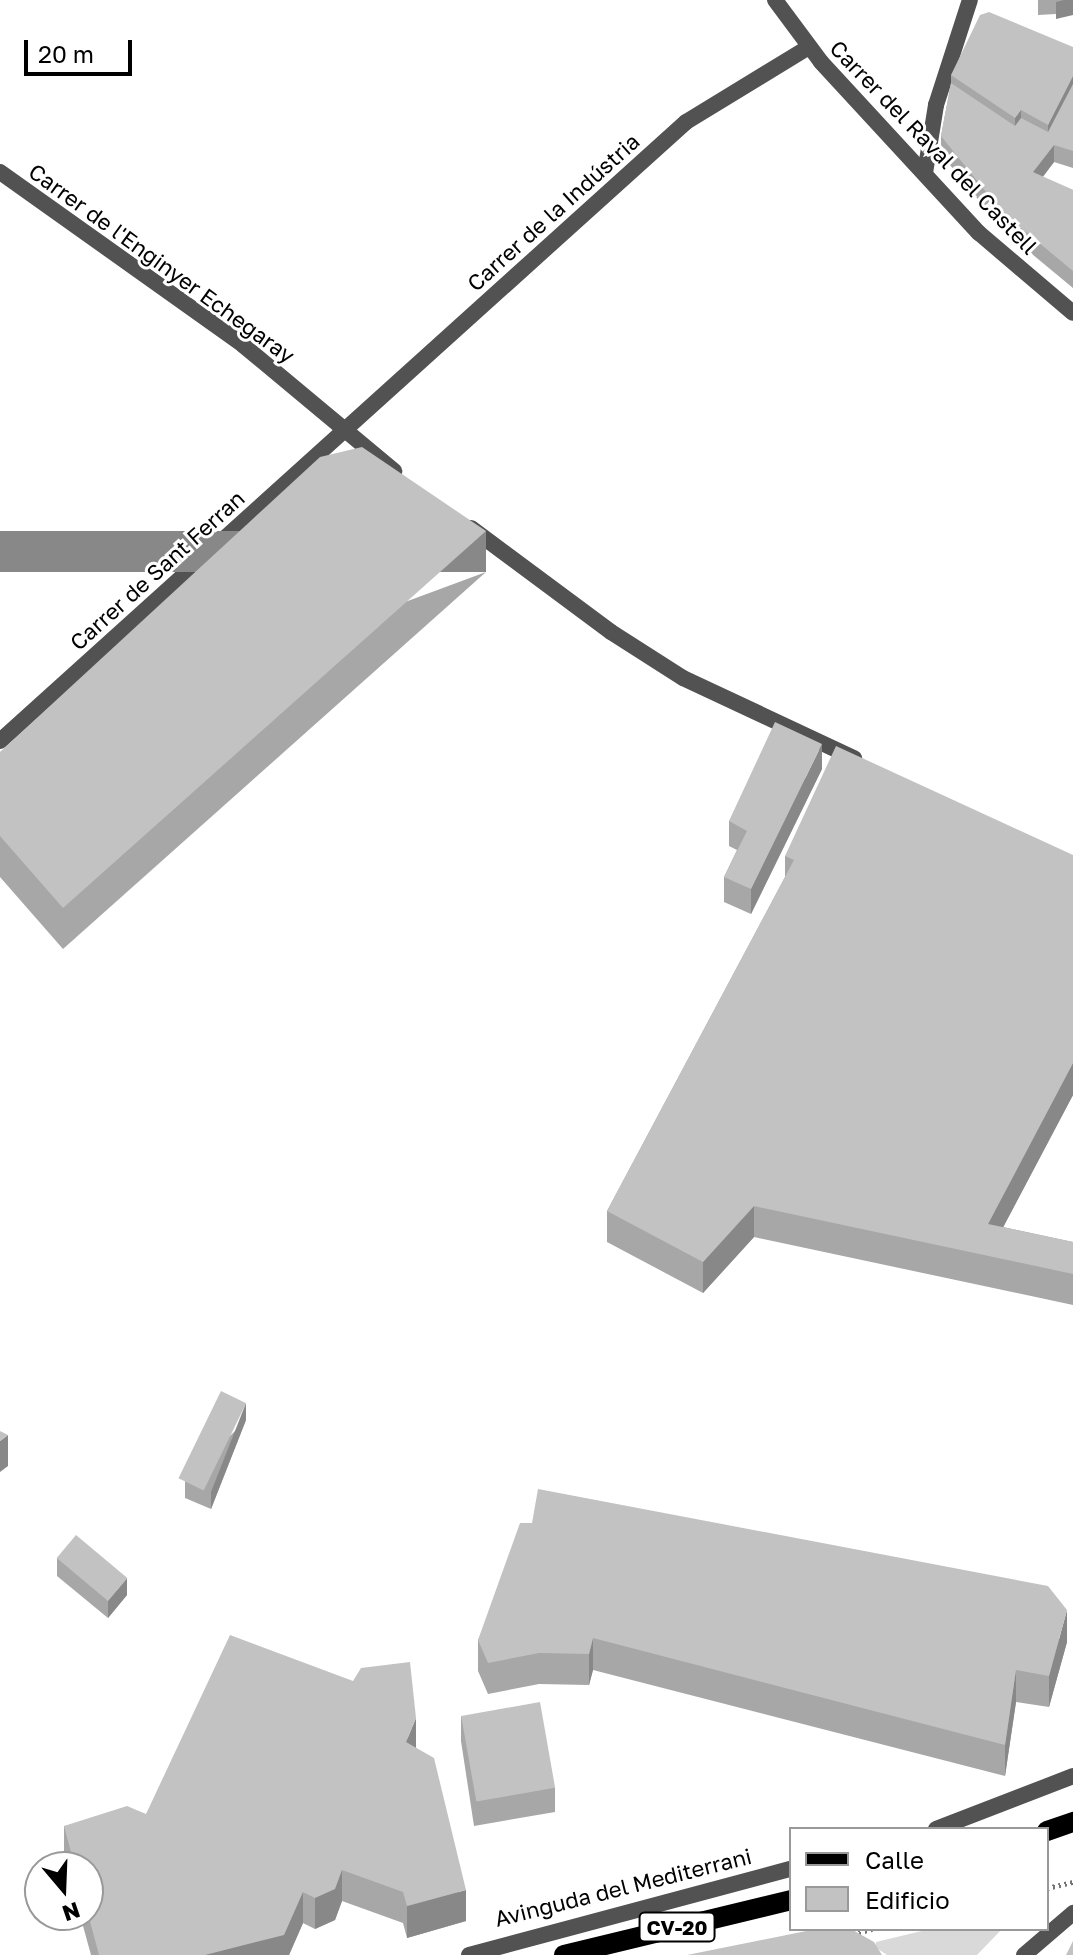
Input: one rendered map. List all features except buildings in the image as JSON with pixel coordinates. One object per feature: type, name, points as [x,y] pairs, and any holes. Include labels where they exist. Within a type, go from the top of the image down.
[{"type":"main road","points":[[1049,1830],[1073,1822]]},
{"type":"main road","name":"CV-20","points":[[564,1955],[789,1900]]},
{"type":"street","name":"Carrer del Raval del Castell","points":[[775,0],[809,47],[979,233],[1073,313]]},
{"type":"street","points":[[925,173],[936,105],[974,6]]},
{"type":"street","name":"Carrer de la Indústria","points":[[343,431],[686,122],[809,47]]},
{"type":"street","name":"Carrer de l'Enginyer Echegaray","points":[[0,172],[243,345],[343,431],[412,485]]},
{"type":"street","name":"Carrer de Sant Ferran","points":[[0,741],[343,431]]},
{"type":"street","points":[[450,512],[611,632],[683,678],[871,765]]},
{"type":"street","points":[[941,1827],[1073,1776]]},
{"type":"street","name":"Avinguda del Mediterrani","points":[[469,1955],[789,1870]]},
{"type":"street","points":[[1030,1952],[1073,1913]]},
{"type":"path","points":[[1049,1888],[1073,1882]]},
{"type":"path","points":[[863,1945],[848,1935],[864,1931]]},
{"type":"shaded area","points":[[922,1931],[1000,1931],[977,1955],[887,1955],[875,1947],[876,1942]]}]
